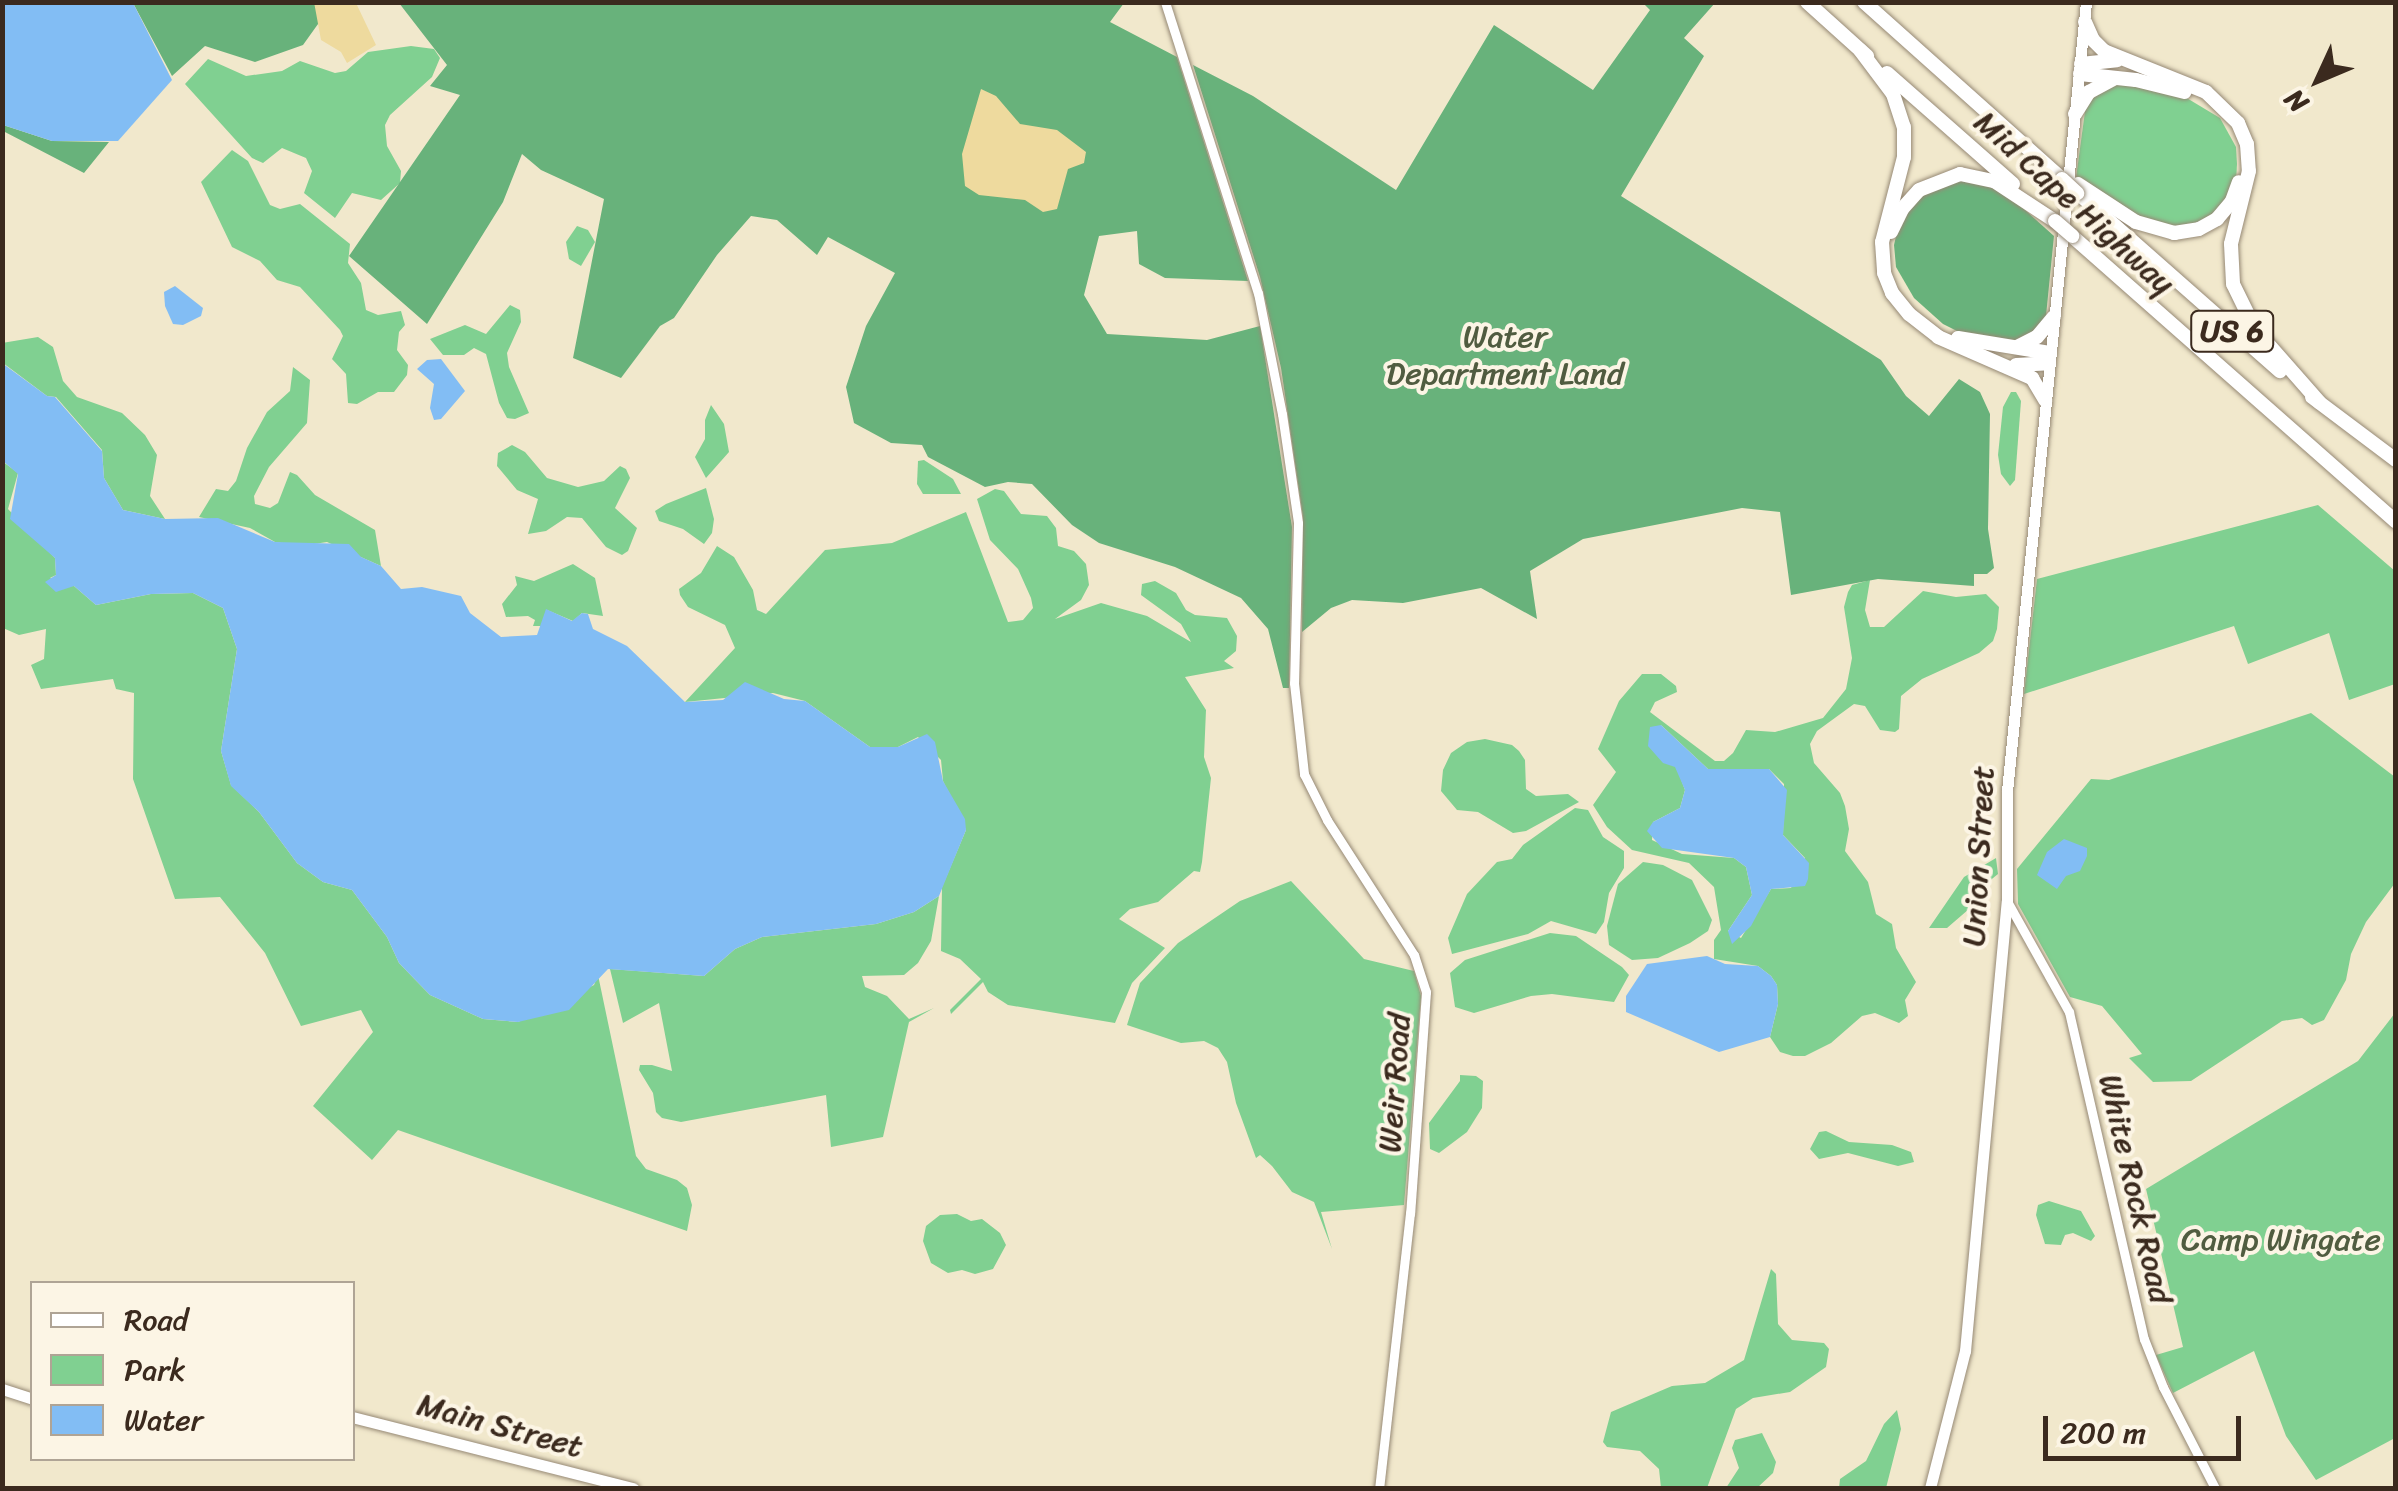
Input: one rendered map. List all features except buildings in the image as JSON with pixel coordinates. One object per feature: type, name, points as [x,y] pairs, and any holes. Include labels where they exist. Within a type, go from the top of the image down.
[{"type":"highway","name":"Mid Cape Highway","points":[[1807,2],[2396,522]]},
{"type":"highway","name":"Mid Cape Highway","points":[[1864,2],[2320,403],[2396,460]]},
{"type":"highway","points":[[2085,22],[2100,48],[2206,92],[2224,106],[2242,129],[2249,170],[2230,244],[2233,284],[2261,338],[2320,403]]},
{"type":"highway","points":[[1860,50],[1893,94],[1904,127],[1904,157],[1882,242],[1889,287],[1903,308],[1930,332],[2035,380],[2045,400]]},
{"type":"highway","points":[[2080,69],[2127,61]]},
{"type":"highway","points":[[2078,188],[2136,222],[2174,233],[2211,223],[2236,195],[2240,151],[2221,114],[2180,90],[2080,69]]},
{"type":"highway","points":[[2076,114],[2093,88],[2115,78]]},
{"type":"highway","points":[[2049,358],[1959,338],[1914,307],[1890,264],[1894,224],[1919,190],[1960,174],[2002,184],[2064,227]]},
{"type":"highway","points":[[2012,349],[2034,340],[2054,316]]},
{"type":"highway","points":[[2005,364],[2049,358]]},
{"type":"main road","name":"Union Street","points":[[1930,1488],[1965,1351],[2007,901],[2006,791],[2086,2]]},
{"type":"main road","points":[[2,1390],[30,1398]]},
{"type":"main road","name":"Main Street","points":[[355,1418],[634,1488]]},
{"type":"street","name":"Weir Road","points":[[1166,2],[1258,292],[1282,414],[1298,524],[1296,714],[1300,757],[1309,788],[1414,956],[1426,992],[1410,1213],[1379,1488]]},
{"type":"street","name":"White Rock Road","points":[[2007,901],[2070,1012],[2144,1339],[2163,1387],[2215,1488]]},
{"type":"green space","points":[[133,3],[333,3],[303,45],[255,62],[205,46],[172,76]]},
{"type":"green space","points":[[399,3],[1124,3],[1110,22],[1177,57],[1248,281],[1165,278],[1139,264],[1137,231],[1099,236],[1084,295],[1107,334],[1207,340],[1260,326],[1292,527],[1289,688],[1283,688],[1268,629],[1241,598],[1175,567],[1099,543],[1072,525],[1032,484],[1008,482],[985,487],[928,457],[922,445],[891,443],[854,423],[846,387],[866,326],[895,273],[828,237],[817,255],[777,220],[751,216],[717,255],[674,318],[660,326],[621,378],[573,358],[604,199],[541,170],[522,154],[503,202],[427,324],[349,256],[460,95],[430,86],[447,65]]},
{"type":"green space","name":"Water Department Land","points":[[1643,3],[1715,3],[1684,38],[1704,56],[1621,196],[1881,360],[1906,396],[1929,416],[1959,379],[1980,392],[1990,414],[1988,529],[1994,568],[1987,574],[1974,574],[1974,586],[1878,579],[1791,595],[1780,512],[1742,508],[1583,539],[1530,571],[1537,619],[1481,588],[1403,603],[1352,600],[1331,608],[1302,632],[1303,517],[1281,368],[1260,277],[1193,65],[1253,96],[1396,190],[1494,25],[1593,90],[1650,10]]},
{"type":"green space","points":[[411,46],[434,49],[440,58],[432,77],[390,115],[385,125],[387,146],[401,171],[400,183],[381,200],[352,193],[335,218],[304,193],[312,171],[306,158],[282,148],[263,163],[252,158],[185,84],[208,59],[246,76],[282,71],[300,61],[335,73],[346,71],[368,52]]},
{"type":"green space","points":[[2115,81],[2180,94],[2220,118],[2236,147],[2237,164],[2236,182],[2217,214],[2186,229],[2149,224],[2076,178],[2086,104]]},
{"type":"green space","points":[[3,125],[52,141],[109,142],[84,173],[3,131]]},
{"type":"green space","points":[[232,150],[248,161],[270,205],[280,209],[300,204],[350,244],[348,263],[361,283],[366,310],[378,315],[401,311],[405,325],[399,332],[397,350],[408,365],[407,375],[394,392],[378,392],[357,404],[348,403],[346,374],[332,359],[343,336],[340,330],[300,287],[277,280],[260,261],[232,247],[201,182]]},
{"type":"green space","points":[[1965,179],[2004,191],[2054,236],[2046,316],[2043,324],[2019,341],[1963,334],[1943,324],[1914,298],[1896,267],[1894,245],[1899,223],[1923,192]]},
{"type":"green space","points":[[577,226],[588,230],[595,242],[581,266],[569,259],[566,242]]},
{"type":"green space","points":[[510,305],[520,310],[521,322],[507,353],[509,367],[529,413],[515,419],[507,418],[499,403],[486,354],[474,348],[464,355],[443,355],[430,339],[465,325],[486,334]]},
{"type":"green space","points":[[38,337],[53,347],[63,381],[77,397],[122,413],[145,435],[157,455],[150,496],[165,519],[123,510],[104,478],[102,450],[56,397],[47,396],[3,363],[2,343]]},
{"type":"green space","points":[[293,367],[310,380],[307,423],[269,467],[254,496],[255,504],[270,508],[278,503],[290,472],[297,475],[315,495],[375,530],[381,566],[327,542],[301,546],[275,542],[250,528],[199,517],[216,489],[228,491],[236,481],[247,448],[267,412],[290,391]]},
{"type":"green space","points":[[2011,392],[2016,392],[2021,401],[2015,480],[2010,486],[2001,474],[1998,455],[2003,407]]},
{"type":"green space","points":[[711,405],[724,424],[729,452],[706,478],[695,457],[705,439],[705,420]]},
{"type":"green space","points":[[512,445],[525,452],[547,478],[578,487],[604,481],[620,466],[626,469],[630,478],[615,508],[637,528],[628,551],[622,555],[606,547],[582,518],[567,517],[546,531],[528,534],[538,499],[517,490],[497,466],[498,453]]},
{"type":"green space","points":[[924,460],[953,479],[961,494],[923,494],[917,484],[918,461]]},
{"type":"green space","points":[[2,461],[18,473],[8,509],[55,558],[56,575],[50,578],[74,586],[96,605],[151,594],[193,593],[223,608],[237,649],[221,751],[231,785],[259,812],[297,863],[323,882],[352,890],[387,937],[399,963],[430,995],[483,1019],[518,1022],[594,985],[598,975],[636,1156],[646,1169],[677,1180],[687,1188],[692,1205],[687,1231],[398,1130],[372,1160],[313,1106],[373,1032],[361,1010],[301,1026],[265,953],[220,897],[175,899],[133,779],[134,693],[116,689],[113,679],[41,689],[31,665],[44,659],[46,629],[19,635],[3,628]]},
{"type":"green space","points":[[706,488],[714,519],[712,533],[704,544],[683,529],[659,521],[655,511]]},
{"type":"green space","points":[[995,489],[1004,491],[1021,514],[1047,516],[1056,528],[1058,546],[1074,551],[1086,564],[1089,585],[1081,600],[1055,619],[1101,603],[1147,616],[1191,642],[1181,624],[1141,595],[1142,584],[1155,581],[1176,593],[1186,610],[1195,615],[1227,618],[1237,636],[1236,651],[1224,661],[1234,668],[1185,677],[1206,710],[1204,757],[1211,778],[1200,872],[1194,871],[1158,902],[1130,909],[1119,919],[1165,948],[1132,983],[1115,1023],[1008,1005],[988,992],[983,982],[951,1014],[950,1010],[981,979],[960,959],[941,951],[942,887],[966,830],[943,781],[941,760],[918,737],[898,747],[870,747],[805,701],[773,693],[685,702],[735,648],[725,625],[688,607],[680,595],[679,589],[701,573],[717,546],[734,557],[753,590],[757,610],[766,614],[825,550],[892,543],[966,512],[1008,622],[1023,620],[1033,608],[1031,598],[1018,569],[990,540],[977,499]]},
{"type":"green space","points":[[2318,505],[2395,571],[2395,684],[2349,700],[2329,633],[2248,664],[2234,626],[2024,694],[2037,579]]},
{"type":"green space","points":[[573,564],[595,578],[603,616],[582,613],[573,621],[547,610],[542,626],[533,626],[535,620],[528,616],[506,617],[502,604],[517,585],[515,576],[534,581]]},
{"type":"green space","points":[[1870,580],[1865,610],[1870,627],[1884,627],[1923,591],[1956,597],[1986,594],[1999,607],[1997,629],[1993,641],[1979,653],[1922,679],[1901,696],[1899,729],[1895,732],[1880,730],[1865,706],[1854,704],[1817,731],[1810,744],[1814,763],[1840,793],[1845,806],[1849,829],[1845,851],[1868,882],[1876,914],[1892,924],[1896,948],[1916,982],[1905,1000],[1908,1016],[1899,1023],[1875,1013],[1862,1016],[1831,1043],[1805,1056],[1793,1056],[1780,1052],[1770,1037],[1778,1004],[1777,985],[1771,976],[1758,966],[1714,959],[1714,940],[1721,930],[1714,887],[1689,863],[1632,850],[1607,827],[1593,805],[1616,772],[1598,749],[1619,701],[1642,674],[1661,674],[1676,686],[1677,692],[1655,702],[1650,712],[1715,761],[1724,761],[1733,753],[1746,730],[1775,732],[1823,718],[1846,689],[1852,658],[1844,607],[1852,585]],"holes":[[[1661,725],[1708,769],[1769,769],[1784,784],[1783,835],[1805,858],[1791,888],[1771,889],[1741,938],[1728,931],[1752,895],[1746,867],[1734,858],[1682,854],[1652,840],[1653,822],[1680,808],[1685,790]]]},
{"type":"green space","points":[[2311,713],[2395,777],[2395,883],[2366,922],[2351,954],[2346,980],[2324,1020],[2312,1025],[2302,1018],[2282,1021],[2191,1081],[2153,1082],[2129,1058],[2142,1054],[2102,1006],[2070,997],[2018,904],[2017,869],[2091,779],[2109,780]]},
{"type":"green space","points":[[1485,739],[1512,745],[1519,751],[1525,760],[1526,789],[1536,796],[1568,794],[1579,802],[1526,831],[1513,833],[1478,812],[1457,810],[1441,791],[1443,770],[1451,753],[1467,742]]},
{"type":"green space","points":[[1575,808],[1588,810],[1603,837],[1624,851],[1624,868],[1609,893],[1604,922],[1596,934],[1551,921],[1528,934],[1452,954],[1448,938],[1467,894],[1497,862],[1512,859],[1523,845]]},
{"type":"green space","points":[[1996,858],[1998,874],[1982,887],[1976,903],[1947,928],[1929,928],[1964,877]]},
{"type":"green space","points":[[1643,862],[1663,865],[1692,880],[1712,920],[1708,931],[1690,943],[1658,958],[1632,960],[1609,945],[1607,926],[1618,884]]},
{"type":"green space","points":[[1291,881],[1364,959],[1414,971],[1421,996],[1404,1205],[1321,1212],[1332,1249],[1314,1202],[1292,1192],[1272,1166],[1260,1155],[1256,1158],[1236,1103],[1227,1062],[1218,1048],[1204,1041],[1181,1043],[1127,1025],[1140,983],[1178,943],[1240,901]]},
{"type":"green space","points":[[939,896],[931,941],[918,963],[904,975],[862,976],[865,987],[887,996],[909,1019],[934,1008],[909,1022],[883,1137],[831,1147],[826,1095],[681,1122],[662,1118],[656,1112],[653,1093],[639,1070],[640,1065],[652,1065],[672,1071],[659,1003],[623,1023],[610,969],[704,976],[735,949],[762,937],[876,924],[914,912]]},
{"type":"green space","points":[[1550,933],[1576,936],[1622,967],[1629,975],[1614,1002],[1552,994],[1531,996],[1474,1013],[1455,1007],[1450,973],[1465,960]]},
{"type":"green space","name":"Camp Wingate","points":[[2395,1013],[2395,1438],[2316,1480],[2286,1436],[2254,1351],[2173,1393],[2156,1355],[2183,1347],[2146,1189],[2358,1061]]},
{"type":"green space","points":[[1460,1075],[1476,1076],[1483,1081],[1482,1108],[1467,1132],[1439,1153],[1430,1149],[1429,1123],[1460,1081]]},
{"type":"green space","points":[[1826,1131],[1849,1142],[1892,1145],[1911,1152],[1914,1162],[1898,1166],[1848,1153],[1819,1159],[1810,1149],[1819,1132]]},
{"type":"green space","points":[[2049,1201],[2081,1211],[2095,1236],[2091,1241],[2073,1233],[2065,1235],[2061,1245],[2045,1244],[2036,1215],[2038,1205]]},
{"type":"green space","points":[[957,1214],[971,1221],[982,1219],[1000,1233],[1006,1245],[993,1269],[975,1274],[962,1270],[948,1273],[931,1263],[923,1241],[926,1226],[940,1215]]},
{"type":"green space","points":[[1771,1269],[1776,1274],[1778,1324],[1792,1340],[1824,1343],[1829,1349],[1826,1367],[1790,1392],[1753,1398],[1736,1409],[1707,1488],[1661,1488],[1659,1469],[1640,1451],[1607,1447],[1603,1442],[1611,1412],[1672,1386],[1705,1383],[1744,1360]]},
{"type":"green space","points":[[1897,1410],[1901,1429],[1886,1488],[1839,1488],[1840,1479],[1866,1461],[1884,1424]]},
{"type":"green space","points":[[1762,1433],[1776,1462],[1773,1473],[1757,1488],[1726,1488],[1739,1468],[1732,1448],[1735,1440]]},
{"type":"sand","points":[[314,2],[356,3],[376,45],[347,63],[341,52],[321,40]]},
{"type":"sand","points":[[981,89],[996,96],[1020,124],[1057,130],[1086,152],[1084,163],[1068,169],[1057,209],[1043,212],[1025,200],[979,195],[965,186],[962,154]]},
{"type":"water","points":[[3,2],[133,3],[172,80],[118,141],[52,141],[3,125]]},
{"type":"water","points":[[175,286],[203,308],[201,316],[183,325],[173,324],[165,306],[164,292]]},
{"type":"water","points":[[441,359],[465,391],[441,419],[434,420],[430,408],[434,384],[417,369],[427,360]]},
{"type":"water","points":[[2,363],[47,396],[55,397],[102,451],[104,478],[123,510],[165,519],[218,518],[275,542],[349,544],[361,557],[381,566],[401,589],[422,587],[461,596],[470,613],[501,637],[537,635],[546,609],[572,621],[582,613],[588,614],[593,629],[627,646],[685,702],[723,700],[745,682],[784,699],[805,701],[870,747],[898,747],[927,734],[935,742],[943,781],[965,819],[966,830],[939,896],[914,912],[876,924],[762,937],[735,949],[704,976],[608,969],[569,1010],[518,1022],[483,1019],[430,995],[399,963],[387,937],[352,890],[323,882],[297,863],[259,812],[231,786],[221,751],[237,649],[223,608],[193,593],[151,594],[96,605],[74,586],[56,592],[45,582],[56,575],[55,558],[10,519],[18,474],[3,461]]},
{"type":"water","points":[[1661,725],[1708,769],[1769,769],[1787,790],[1783,835],[1809,863],[1808,879],[1805,886],[1771,889],[1751,926],[1732,944],[1728,931],[1752,895],[1746,867],[1734,858],[1662,848],[1647,831],[1653,822],[1680,808],[1685,790],[1675,767],[1663,763],[1648,746],[1650,727]]},
{"type":"water","points":[[2064,839],[2087,848],[2087,856],[2080,871],[2066,876],[2057,889],[2037,875],[2047,852]]},
{"type":"water","points":[[1707,956],[1725,964],[1758,966],[1771,976],[1777,985],[1778,1004],[1770,1037],[1719,1052],[1626,1012],[1626,996],[1647,964]]}]
